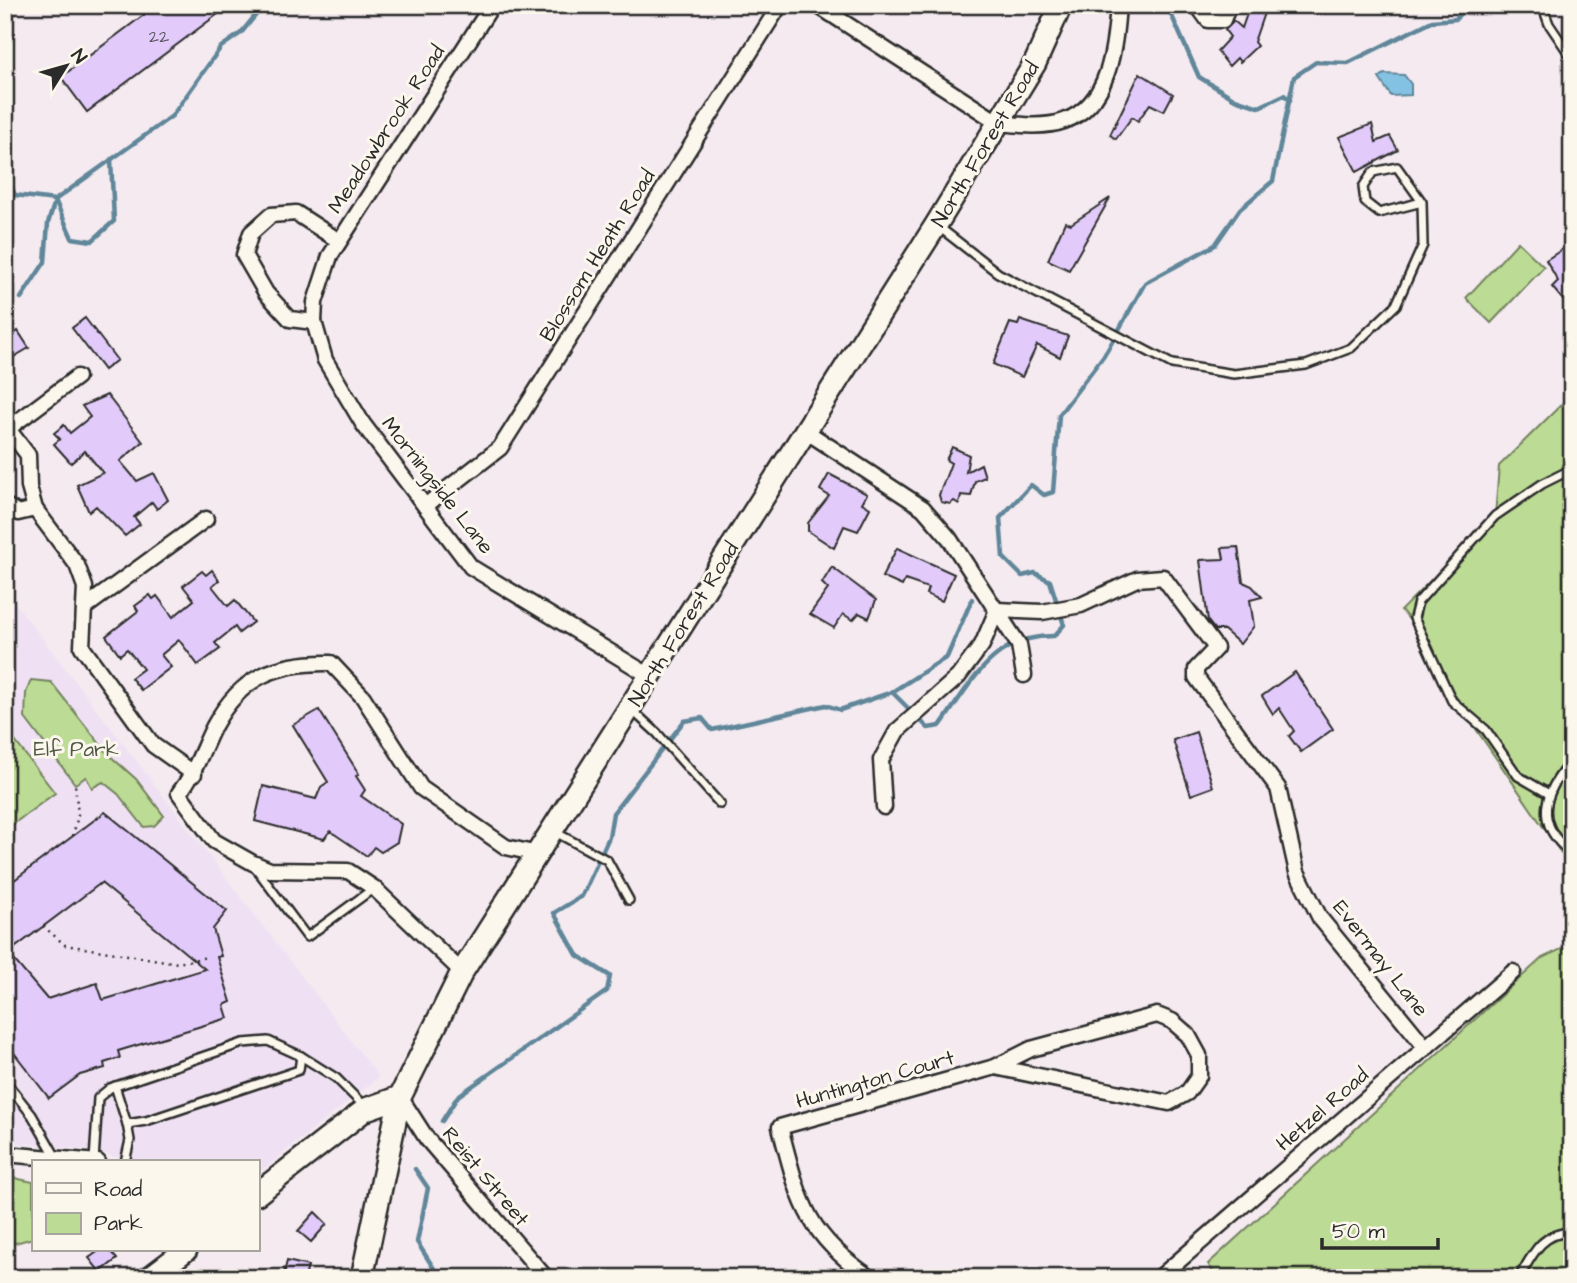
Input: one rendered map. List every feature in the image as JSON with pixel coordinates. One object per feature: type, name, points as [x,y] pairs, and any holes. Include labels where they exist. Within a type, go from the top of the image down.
[{"type":"main road","name":"North Forest Road","points":[[362,1278],[400,1097],[462,972],[936,225],[1035,63],[1061,5]]},
{"type":"main road","points":[[259,1192],[366,1109],[400,1097]]},
{"type":"main road","points":[[149,1278],[183,1252]]},
{"type":"street","name":"Meadowbrook Road","points":[[339,241],[492,5]]},
{"type":"street","name":"Blossom Heath Road","points":[[425,506],[500,447],[780,5]]},
{"type":"street","points":[[817,5],[999,123],[1064,121],[1090,104],[1105,78],[1114,53],[1118,5]]},
{"type":"street","points":[[1197,5],[1208,20],[1223,20],[1229,5]]},
{"type":"street","points":[[314,322],[290,319],[266,293],[244,255],[251,233],[271,215],[296,213],[339,241]]},
{"type":"street","name":"Morningside Lane","points":[[339,241],[322,277],[315,302],[314,322],[321,349],[344,396],[471,567],[650,676]]},
{"type":"street","points":[[76,377],[6,430],[28,455],[29,487],[36,509],[77,565],[85,587],[82,646],[153,745],[194,774]]},
{"type":"street","points":[[804,430],[923,508],[950,538],[1018,645],[1024,675]]},
{"type":"street","points":[[5,505],[18,513],[36,509]]},
{"type":"street","points":[[84,608],[206,519]]},
{"type":"street","name":"Evermay Lane","points":[[997,610],[1042,612],[1081,605],[1137,579],[1163,577],[1216,648],[1196,669],[1196,677],[1278,788],[1297,872],[1320,918],[1426,1048]]},
{"type":"street","points":[[884,807],[881,760],[897,731],[958,677],[982,645],[997,610]]},
{"type":"street","points":[[462,972],[374,888],[348,871],[270,870],[214,841],[178,793],[194,774],[216,724],[235,697],[264,672],[297,662],[331,663],[363,697],[421,788],[506,847],[538,854]]},
{"type":"street","name":"Hetzel Road","points":[[1159,1278],[1513,972]]},
{"type":"street","name":"Huntington Court","points":[[871,1278],[832,1249],[805,1212],[780,1127],[995,1067],[1031,1049],[1157,1015],[1172,1021],[1188,1035],[1199,1055],[1199,1076],[1187,1094],[1169,1103],[995,1067]]},
{"type":"street","name":"Reist Street","points":[[400,1097],[427,1139],[546,1278]]},
{"type":"street","points":[[5,1154],[57,1160]]},
{"type":"lane","points":[[1542,5],[1549,24],[1572,58]]},
{"type":"lane","points":[[936,225],[998,273],[1172,364],[1234,374],[1306,365],[1351,348],[1396,305],[1423,245],[1422,202],[1396,167],[1373,172],[1363,187],[1365,202],[1379,213],[1422,202]]},
{"type":"lane","points":[[1549,794],[1518,776],[1486,730],[1452,701],[1414,618],[1418,602],[1495,516],[1542,484],[1572,469]]},
{"type":"lane","points":[[630,708],[657,733],[720,804]]},
{"type":"lane","points":[[1572,760],[1545,801],[1546,821],[1572,854]]},
{"type":"lane","points":[[552,831],[607,860],[629,900]]},
{"type":"lane","points":[[253,863],[307,937],[374,888]]},
{"type":"lane","points":[[96,1160],[98,1098],[115,1086],[243,1043],[268,1041],[301,1056],[336,1078],[366,1109]]},
{"type":"lane","points":[[127,1124],[146,1121],[299,1070],[301,1056]]},
{"type":"lane","points":[[5,1081],[32,1115],[57,1160]]},
{"type":"lane","points":[[115,1086],[130,1140],[125,1160]]},
{"type":"lane","points":[[1519,1278],[1538,1243],[1557,1233],[1572,1232]]},
{"type":"path","points":[[73,836],[78,815],[75,784]]},
{"type":"path","points":[[43,926],[65,945],[178,963],[207,957]]},
{"type":"shaded area","points":[[5,590],[379,1077],[259,1172],[259,1160],[124,1160],[98,1151],[5,1142]]},
{"type":"green space","points":[[1518,242],[1544,267],[1491,323],[1466,298]]},
{"type":"green space","points":[[1572,394],[1572,869],[1467,716],[1418,630],[1401,610],[1495,516],[1499,466]]},
{"type":"green space","name":"Elf Park","points":[[31,680],[51,682],[108,754],[136,779],[164,816],[154,826],[144,827],[118,794],[103,782],[92,788],[86,777],[75,784],[25,718],[26,693]]},
{"type":"green space","points":[[5,728],[55,793],[5,830]]},
{"type":"green space","points":[[1572,944],[1572,1278],[1217,1278],[1208,1264],[1542,958]]},
{"type":"green space","points":[[5,1176],[32,1182],[32,1238],[5,1246]]},
{"type":"water","points":[[1384,74],[1404,75],[1411,84],[1411,95],[1391,96],[1379,78]]},
{"type":"building","points":[[157,5],[230,5],[87,112],[61,77]]},
{"type":"building","points":[[1249,8],[1264,13],[1254,42],[1257,46],[1240,62],[1237,58],[1229,66],[1217,51],[1230,37],[1225,30],[1234,21],[1242,28]]},
{"type":"building","points":[[1140,73],[1173,94],[1164,111],[1150,104],[1138,121],[1132,117],[1116,139],[1110,135]]},
{"type":"building","points":[[1372,124],[1376,142],[1390,136],[1398,150],[1357,172],[1339,137]]},
{"type":"building","points":[[1110,198],[1069,270],[1048,260],[1065,222],[1071,224]]},
{"type":"building","points":[[1572,243],[1572,293],[1563,300],[1552,287],[1558,281],[1546,260]]},
{"type":"building","points":[[85,318],[117,360],[104,370],[72,328]]},
{"type":"building","points":[[5,320],[14,334],[18,331],[29,348],[5,362]]},
{"type":"building","points":[[1020,320],[1068,336],[1060,357],[1037,345],[1022,377],[993,364],[1010,323],[1018,325]]},
{"type":"building","points":[[107,395],[143,442],[120,461],[137,481],[154,473],[168,500],[157,509],[152,502],[134,517],[140,524],[125,536],[96,506],[89,512],[77,485],[103,473],[85,451],[71,463],[54,444],[60,439],[54,433],[64,425],[70,433],[90,417],[82,406]]},
{"type":"building","points":[[952,447],[969,455],[966,472],[981,464],[985,477],[975,481],[971,496],[961,495],[959,504],[954,501],[950,504],[941,502],[939,495],[951,463],[946,460]]},
{"type":"building","points":[[829,474],[867,494],[862,503],[870,508],[858,531],[844,526],[834,548],[808,531],[808,523],[829,496],[820,490]]},
{"type":"building","points":[[1238,547],[1243,582],[1252,586],[1262,597],[1250,600],[1254,626],[1240,644],[1224,630],[1215,630],[1208,621],[1200,560],[1224,559],[1222,548]]},
{"type":"building","points":[[897,548],[954,574],[942,601],[926,594],[928,588],[905,580],[902,586],[882,577]]},
{"type":"building","points":[[832,567],[876,600],[869,618],[859,613],[853,620],[843,614],[834,628],[810,614],[828,589],[822,583]]},
{"type":"building","points":[[212,570],[219,580],[212,586],[228,606],[235,600],[253,622],[239,633],[235,627],[215,643],[220,649],[198,665],[179,640],[161,655],[171,667],[141,690],[131,678],[143,669],[127,649],[120,655],[106,636],[138,611],[135,606],[150,595],[153,599],[157,596],[173,617],[194,600],[183,586],[202,571],[206,575]]},
{"type":"building","points":[[1295,672],[1333,729],[1301,752],[1289,736],[1294,731],[1279,708],[1273,714],[1262,696]]},
{"type":"building","points":[[319,710],[359,774],[356,776],[365,790],[361,796],[401,824],[397,842],[381,852],[374,847],[367,856],[330,831],[324,839],[255,821],[263,786],[316,799],[321,787],[328,782],[293,725]]},
{"type":"building","points":[[1196,732],[1213,787],[1191,795],[1173,740]]},
{"type":"building","points":[[105,812],[227,911],[213,929],[221,956],[217,957],[231,1002],[224,1005],[228,1018],[118,1051],[120,1058],[104,1063],[105,1068],[80,1075],[49,1098],[5,1041],[5,887]],"holes":[[[101,883],[205,969],[103,1000],[97,983],[47,999],[8,953]]]},
{"type":"building","points":[[315,1212],[327,1224],[311,1242],[298,1231]]},
{"type":"building","points":[[97,1252],[111,1252],[117,1259],[100,1272],[89,1258]]},
{"type":"building","points":[[287,1261],[308,1266],[305,1278],[283,1278]]},
{"type":"waterway","points":[[5,183],[10,184],[15,195],[55,200],[172,116],[221,47],[241,33],[264,5]]},
{"type":"waterway","points":[[1167,5],[1199,77],[1235,99],[1259,107],[1284,95],[1290,100]]},
{"type":"waterway","points":[[442,1121],[458,1096],[607,991],[610,976],[577,955],[554,913],[582,896],[609,837],[613,813],[684,721],[702,718],[712,730],[826,705],[840,710],[892,692],[928,728],[940,726],[986,664],[1015,644],[1033,638],[1054,636],[1064,625],[1050,581],[1035,573],[1022,576],[1003,557],[1000,518],[1031,485],[1044,495],[1053,492],[1059,415],[1107,351],[1145,283],[1215,245],[1240,209],[1273,181],[1294,77],[1316,62],[1348,63],[1432,21],[1456,19],[1466,5]]},
{"type":"waterway","points":[[55,200],[72,238],[92,241],[114,221],[111,159]]},
{"type":"waterway","points":[[21,298],[45,262],[48,223],[55,201]]},
{"type":"waterway","points":[[892,692],[947,657],[972,599]]},
{"type":"waterway","points":[[415,1169],[428,1188],[417,1242],[440,1278]]}]
